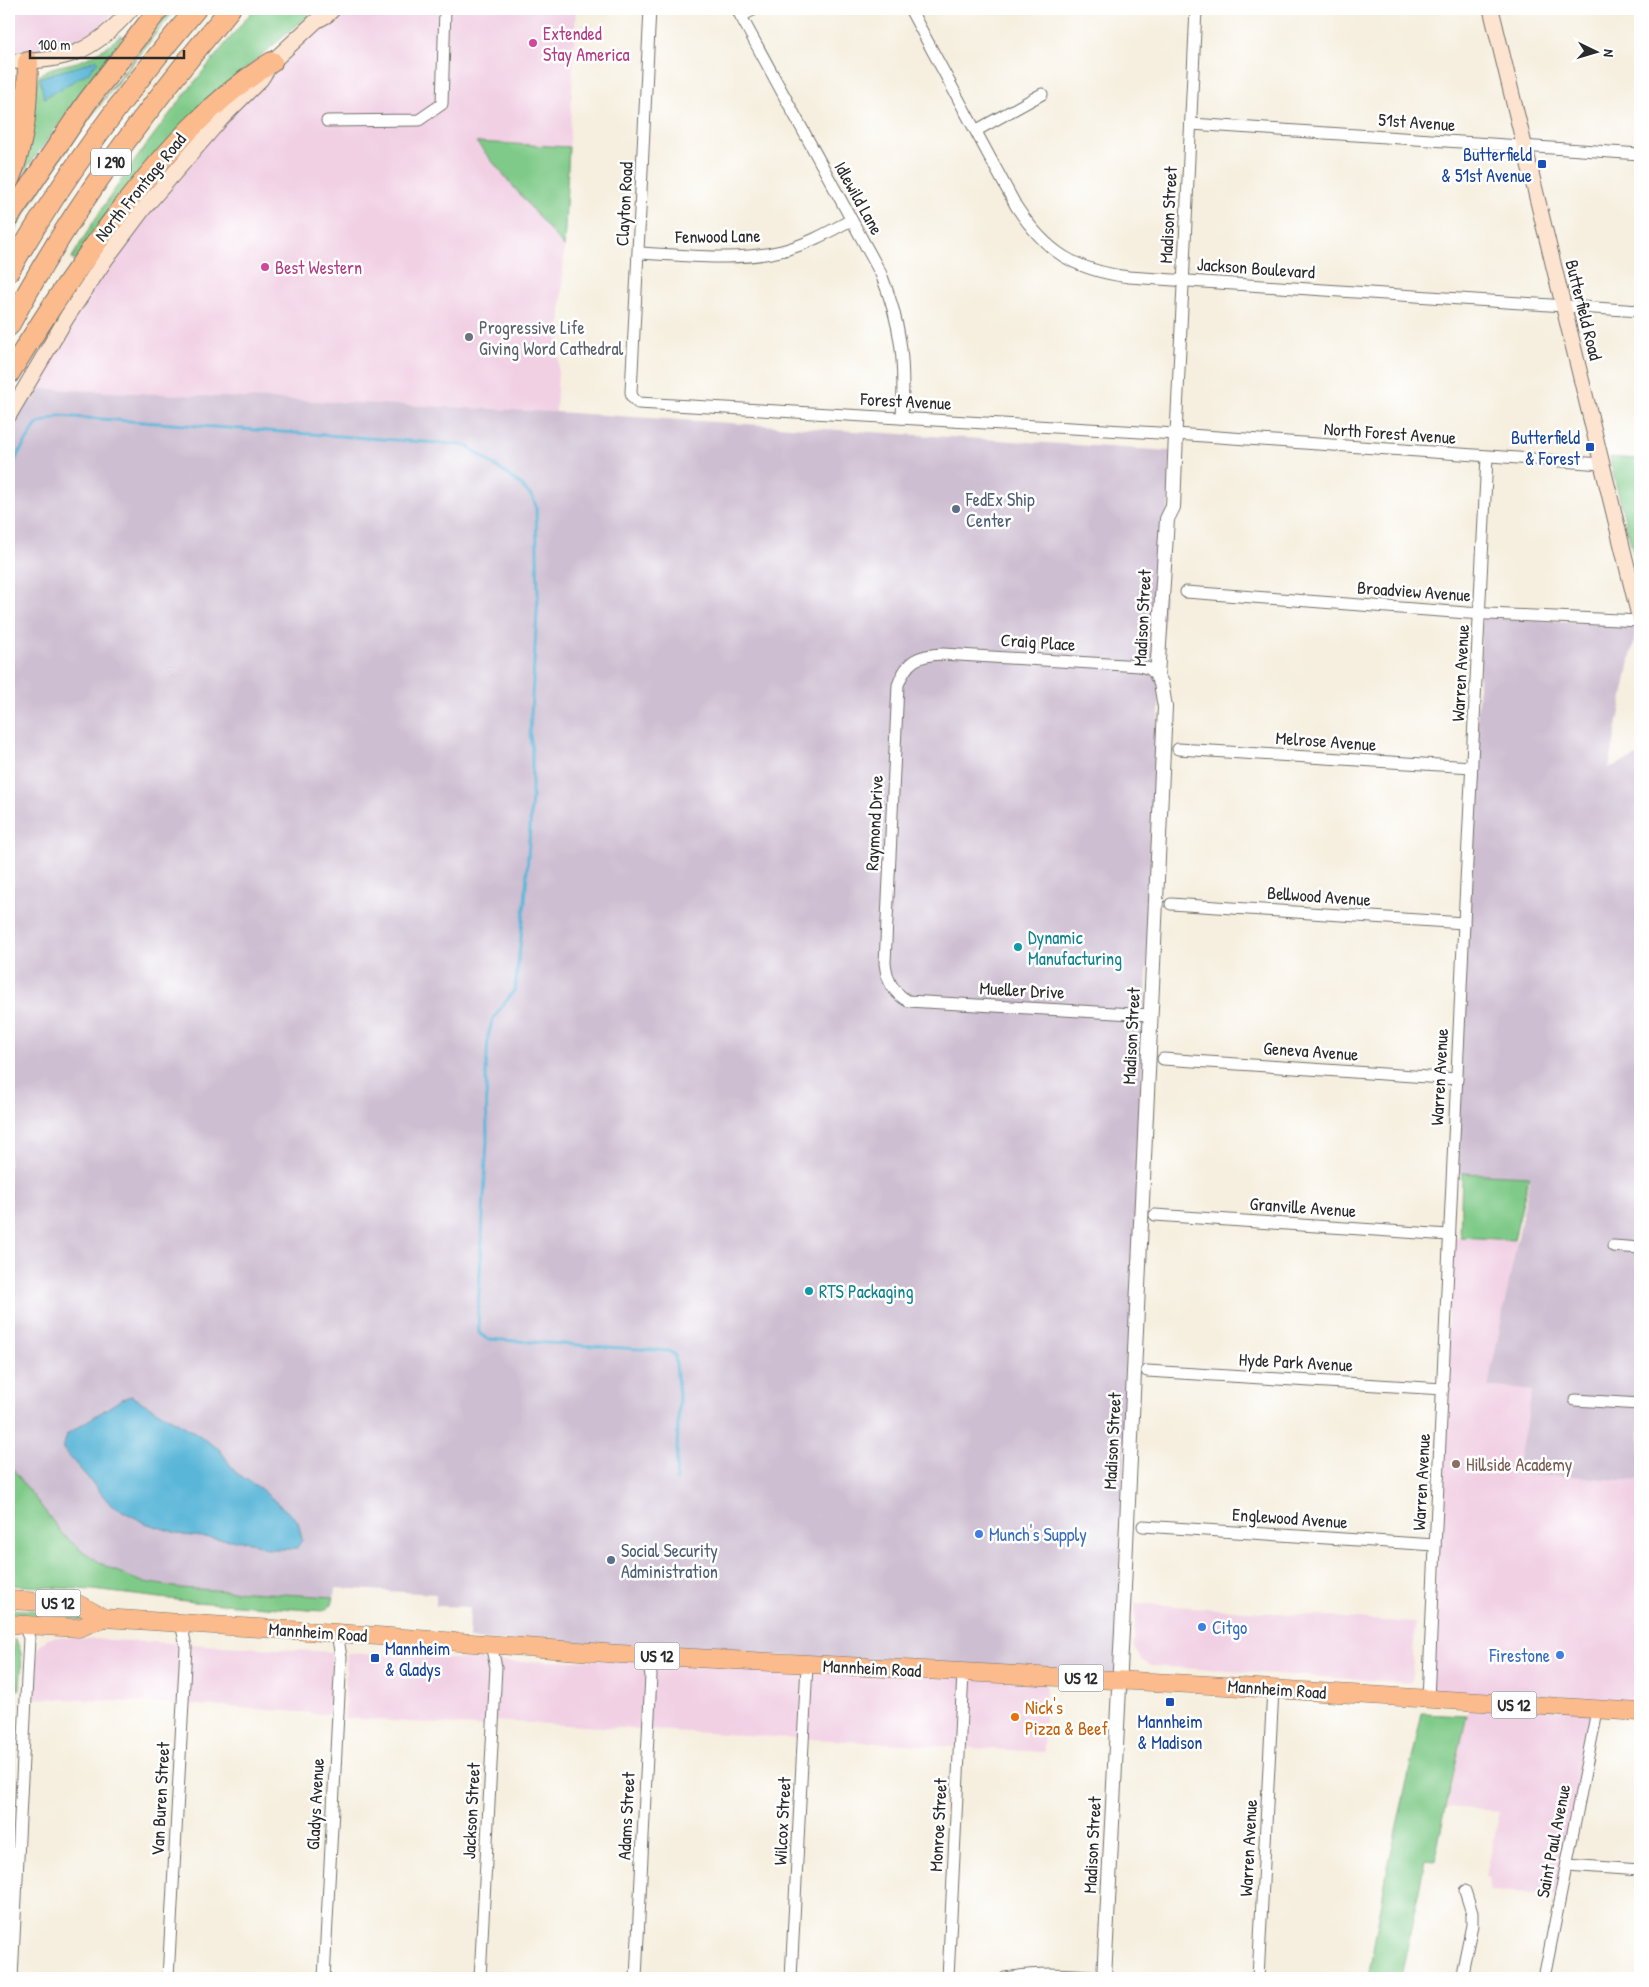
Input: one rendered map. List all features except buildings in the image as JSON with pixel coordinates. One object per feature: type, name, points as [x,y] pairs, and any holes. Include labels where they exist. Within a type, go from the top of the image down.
[{"type":"highway","points":[[9,218],[86,102],[159,9]]},
{"type":"highway","name":"I 290","points":[[9,270],[52,199],[115,109],[196,9]]},
{"type":"highway","name":"I 290","points":[[9,326],[55,246],[88,194],[147,112],[230,9]]},
{"type":"highway","points":[[9,180],[22,146],[26,124],[18,62]]},
{"type":"highway","points":[[9,374],[68,283],[140,186],[172,149],[223,99],[256,72],[272,62]]},
{"type":"main road","points":[[18,62],[44,61],[78,52],[108,34],[131,9]]},
{"type":"main road","points":[[316,21],[326,9]]},
{"type":"main road","name":"North Frontage Road","points":[[9,415],[67,317],[116,245],[182,163],[261,79],[272,62],[316,21],[333,9]]},
{"type":"main road","name":"Butterfield Road","points":[[1491,9],[1640,621]]},
{"type":"main road","name":"Mannheim Road","points":[[9,1600],[78,1604],[104,1618],[646,1656],[1119,1680],[1640,1712]]},
{"type":"main road","name":"Mannheim Road","points":[[16,1625],[79,1628],[104,1618]]},
{"type":"street","points":[[327,121],[418,120],[442,104],[445,9]]},
{"type":"street","name":"Clayton Road","points":[[634,400],[631,392],[650,9]]},
{"type":"street","points":[[739,12],[755,9]]},
{"type":"street","name":"Jackson Boulevard","points":[[910,9],[977,130],[1016,206],[1028,224],[1043,240],[1072,263],[1108,274],[1184,281],[1640,311]]},
{"type":"street","name":"Madison Street","points":[[1104,1977],[1165,707],[1161,683],[1157,676],[1167,519],[1173,508],[1196,9]]},
{"type":"street","name":"Idlewild Lane","points":[[739,12],[882,274],[894,309],[903,360],[902,418]]},
{"type":"street","points":[[977,130],[1042,94]]},
{"type":"street","name":"51st Avenue","points":[[1191,124],[1640,154]]},
{"type":"street","name":"Fenwood Lane","points":[[639,253],[722,257],[765,254],[822,236],[851,220]]},
{"type":"street","name":"Forest Avenue","points":[[634,400],[642,404],[1176,434]]},
{"type":"street","name":"North Forest Avenue","points":[[1176,434],[1602,464]]},
{"type":"street","name":"Warren Avenue","points":[[1428,1699],[1487,457]]},
{"type":"street","name":"Broadview Avenue","points":[[1186,592],[1480,614],[1640,621]]},
{"type":"street","name":"Craig Place","points":[[914,660],[923,656],[943,654],[1140,666],[1150,669],[1157,676]]},
{"type":"street","name":"Raymond Drive","points":[[895,992],[889,983],[885,962],[898,685],[904,671],[914,660]]},
{"type":"street","name":"Melrose Avenue","points":[[1178,749],[1472,767]]},
{"type":"street","name":"Bellwood Avenue","points":[[1171,904],[1464,923]]},
{"type":"street","name":"Mueller Drive","points":[[895,992],[908,1001],[916,1002],[1150,1015]]},
{"type":"street","name":"Geneva Avenue","points":[[1163,1059],[1457,1079]]},
{"type":"street","name":"Granville Avenue","points":[[1155,1215],[1449,1235]]},
{"type":"street","points":[[1613,1246],[1640,1248]]},
{"type":"street","name":"Hyde Park Avenue","points":[[1147,1371],[1443,1389]]},
{"type":"street","points":[[1575,1400],[1640,1404]]},
{"type":"street","name":"Englewood Avenue","points":[[1143,1526],[1435,1545]]},
{"type":"street","name":"Van Buren Street","points":[[168,1978],[186,1647],[182,1623]]},
{"type":"street","points":[[12,1978],[29,1638],[16,1625]]},
{"type":"street","name":"Gladys Avenue","points":[[324,1978],[340,1664],[337,1633]]},
{"type":"street","name":"Jackson Street","points":[[480,1978],[496,1667],[491,1645]]},
{"type":"street","name":"Adams Street","points":[[636,1978],[651,1676],[646,1656]]},
{"type":"street","name":"Wilcox Street","points":[[791,1978],[807,1665]]},
{"type":"street","name":"Monroe Street","points":[[948,1978],[962,1672]]},
{"type":"street","name":"Warren Avenue","points":[[1258,1978],[1274,1689]]},
{"type":"street","name":"Saint Paul Avenue","points":[[1544,1978],[1597,1710]]},
{"type":"street","points":[[1567,1865],[1640,1870]]},
{"type":"street","points":[[1461,1978],[1472,1925],[1472,1913],[1465,1891]]},
{"type":"street","points":[[1005,1978],[1027,1974],[1053,1973],[1104,1977]]},
{"type":"shaded area","points":[[9,9],[118,9],[99,28],[84,37],[49,49],[9,50]]},
{"type":"shaded area","points":[[339,9],[576,9],[556,412],[30,388],[121,244],[224,121]]},
{"type":"shaded area","points":[[30,388],[556,412],[1171,451],[1115,1674],[469,1639],[470,1607],[436,1606],[436,1594],[335,1588],[334,1597],[179,1588],[139,1581],[107,1567],[81,1550],[63,1535],[9,1464],[9,429]]},
{"type":"shaded area","points":[[1482,617],[1637,625],[1609,768],[1640,755],[1640,1481],[1516,1474],[1532,1391],[1488,1386],[1530,1177],[1455,1173]]},
{"type":"shaded area","points":[[1452,1237],[1517,1241],[1488,1386],[1532,1391],[1516,1474],[1640,1481],[1640,1711],[1430,1698]]},
{"type":"shaded area","points":[[1135,1603],[1415,1623],[1410,1683],[1152,1666],[1142,1661],[1134,1648]]},
{"type":"shaded area","points":[[57,1637],[332,1652],[329,1714],[185,1704],[34,1698],[35,1666],[39,1647],[47,1639]]},
{"type":"shaded area","points":[[347,1653],[515,1662],[653,1659],[1046,1678],[1044,1752],[492,1721],[491,1727],[344,1718]]},
{"type":"shaded area","points":[[1469,1705],[1592,1711],[1556,1894],[1489,1891],[1490,1879],[1486,1876],[1500,1811],[1448,1807]]},
{"type":"green space","points":[[172,9],[176,9],[131,64],[67,150],[9,240],[9,231],[57,159]]},
{"type":"green space","points":[[254,9],[316,9],[243,71],[75,261],[71,259],[134,161]]},
{"type":"green space","points":[[121,35],[123,37],[18,180],[38,77],[51,68],[89,57]]},
{"type":"green space","points":[[9,75],[16,81],[20,89],[9,163]]},
{"type":"green space","points":[[476,142],[569,147],[564,247]]},
{"type":"green space","points":[[1610,457],[1640,459],[1640,580],[1611,465]]},
{"type":"green space","points":[[1462,1173],[1529,1176],[1514,1240],[1460,1237]]},
{"type":"green space","points":[[9,1464],[63,1535],[81,1550],[107,1567],[139,1581],[179,1588],[334,1597],[332,1605],[323,1611],[194,1602],[93,1590],[9,1585]]},
{"type":"green space","points":[[9,1609],[84,1613],[84,1620],[9,1615]]},
{"type":"green space","points":[[14,1639],[18,1644],[21,1656],[20,1689],[18,1690],[11,1690]]},
{"type":"green space","points":[[1422,1713],[1467,1715],[1434,1861],[1425,1860],[1401,1978],[1368,1978],[1388,1867]]},
{"type":"water","points":[[96,59],[98,61],[88,73],[44,98],[40,78],[83,65]]},
{"type":"water","points":[[131,1396],[196,1433],[220,1450],[235,1472],[261,1489],[298,1521],[302,1540],[296,1549],[268,1549],[251,1542],[183,1535],[148,1524],[112,1506],[63,1449],[67,1434],[122,1399]]},
{"type":"waterway","points":[[9,477],[18,454],[37,424],[59,416],[466,445],[519,483],[533,498],[536,507],[538,595],[530,732],[532,796],[525,902],[515,989],[493,1019],[488,1036],[486,1072],[487,1140],[478,1310],[479,1333],[487,1339],[669,1351],[675,1355],[679,1395],[676,1481]]},
{"type":"place","name":"Extended Stay America","points":[[533,43]]},
{"type":"place","name":"Butterfield & 51st Avenue","points":[[1542,164]]},
{"type":"place","name":"Best Western","points":[[265,267]]},
{"type":"place","name":"Progressive Life Giving Word Cathedral","points":[[469,337]]},
{"type":"place","name":"Butterfield & Forest","points":[[1590,447]]},
{"type":"place","name":"FedEx Ship Center","points":[[956,509]]},
{"type":"place","name":"Dynamic Manufacturing","points":[[1018,947]]},
{"type":"place","name":"RTS Packaging","points":[[809,1291]]},
{"type":"place","name":"Hillside Academy","points":[[1456,1464]]},
{"type":"place","name":"Munch's Supply","points":[[979,1534]]},
{"type":"place","name":"Social Security Administration","points":[[611,1560]]},
{"type":"place","name":"Citgo","points":[[1202,1627]]},
{"type":"place","name":"Firestone","points":[[1560,1655]]},
{"type":"place","name":"Mannheim & Gladys","points":[[375,1658]]},
{"type":"place","name":"Mannheim & Madison","points":[[1170,1702]]},
{"type":"place","name":"Nick's Pizza & Beef","points":[[1015,1717]]}]
